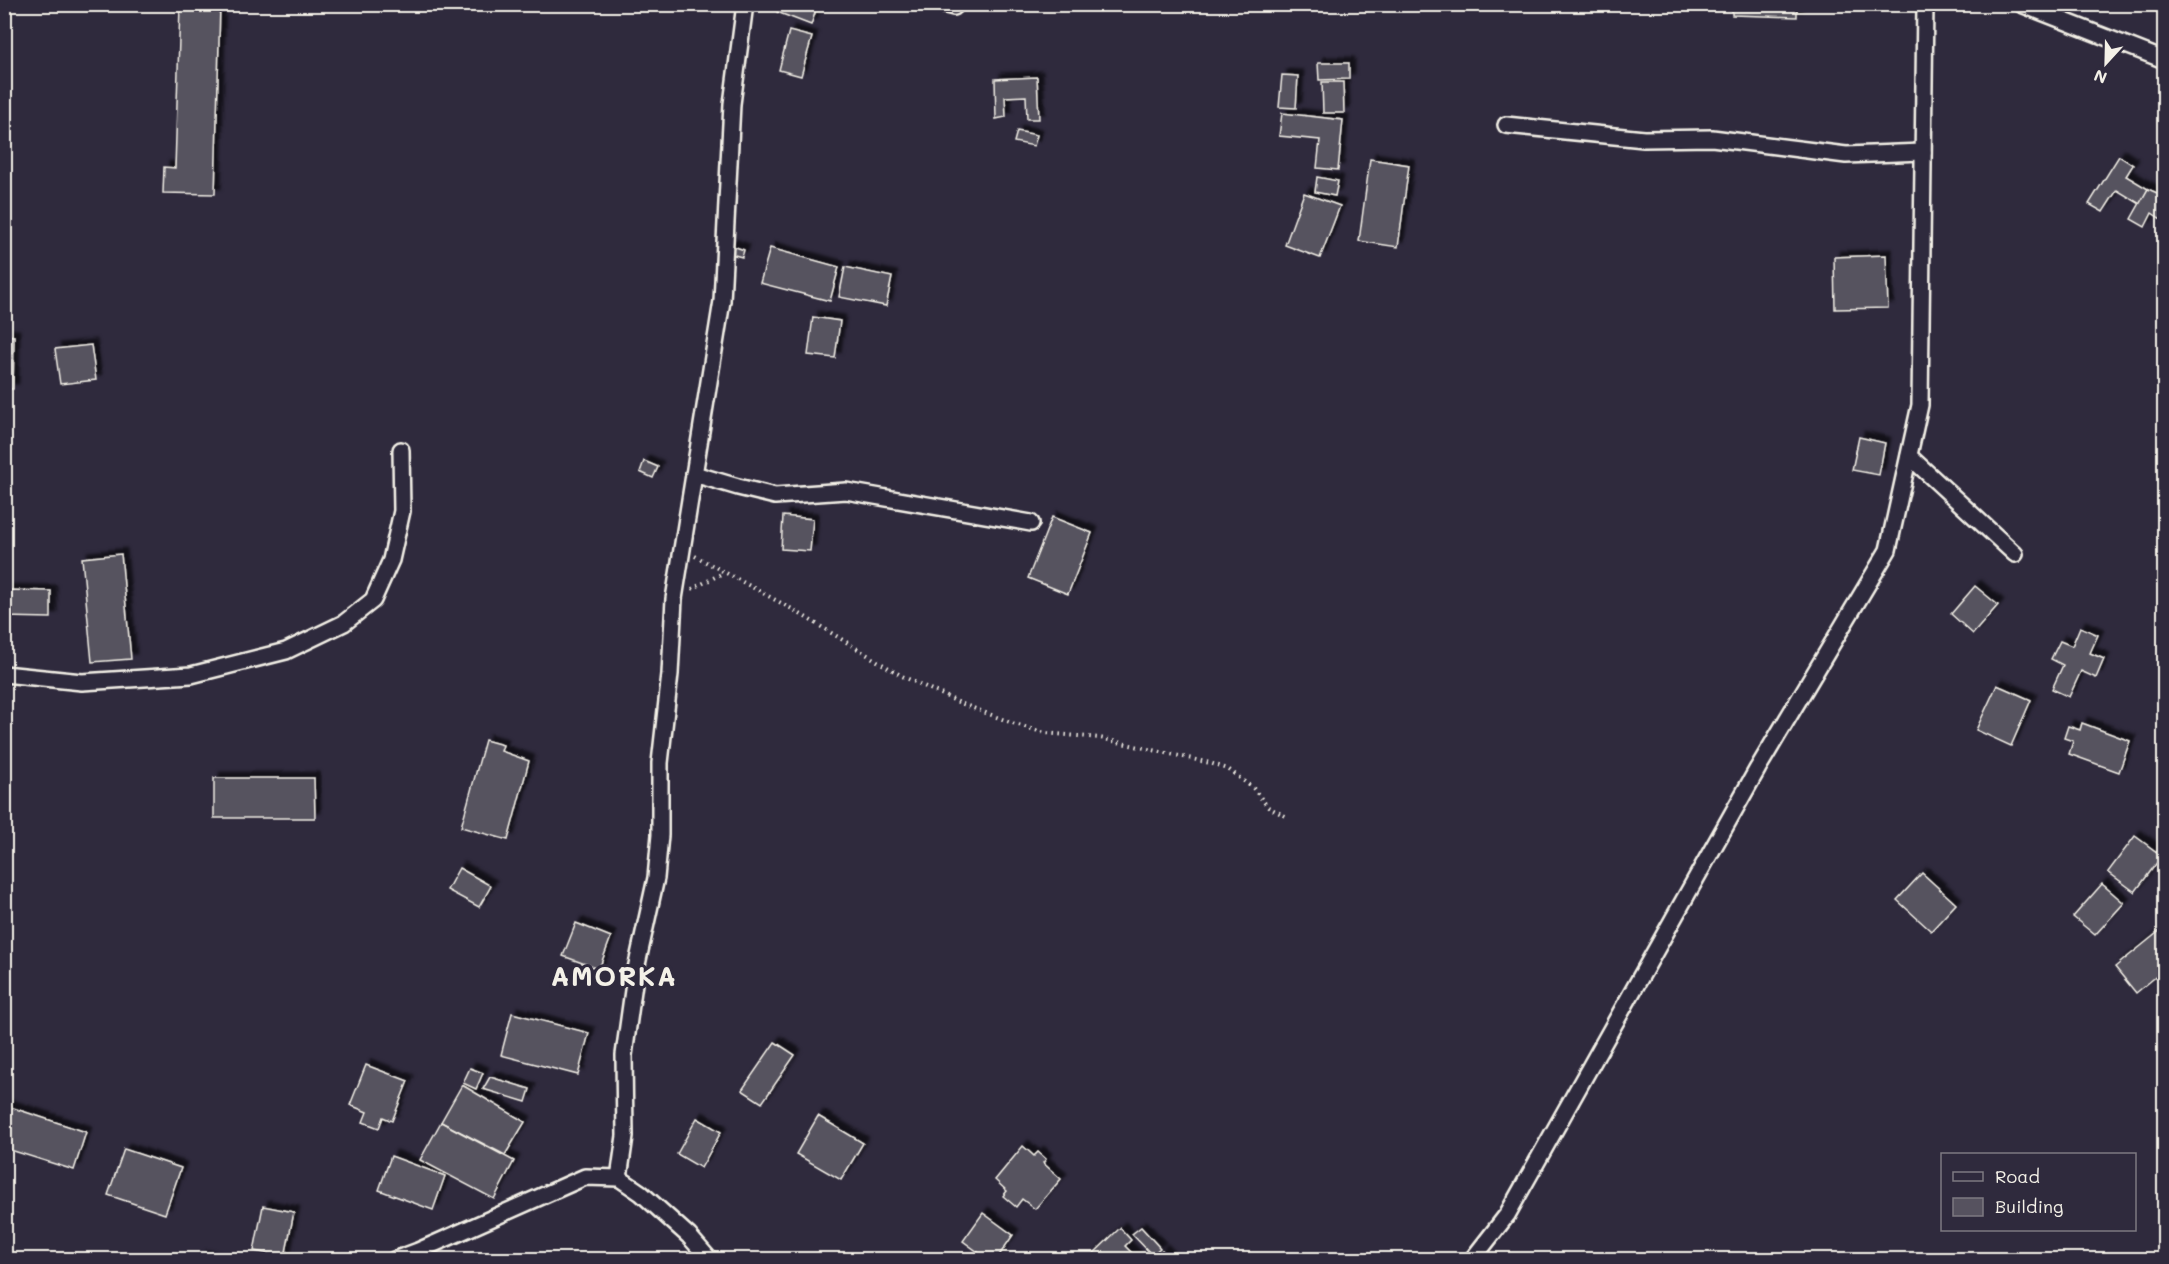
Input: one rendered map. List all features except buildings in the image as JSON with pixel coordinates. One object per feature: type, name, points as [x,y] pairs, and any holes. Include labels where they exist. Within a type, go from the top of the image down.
[{"type":"street","points":[[619,1178],[626,1136],[624,1055],[636,969],[656,878],[660,835],[660,764],[670,674],[674,599],[722,300],[732,104],[745,4]]},
{"type":"street","points":[[1472,1260],[1507,1215],[1758,768],[1888,550],[1920,405],[1925,4]]},
{"type":"street","points":[[2021,4],[2164,60]]},
{"type":"street","points":[[1506,125],[1644,139],[1712,138],[1846,155],[1923,152]]},
{"type":"street","points":[[4,674],[82,682],[191,675],[286,651],[344,623],[373,600],[391,560],[402,512],[401,450]]},
{"type":"street","points":[[1909,456],[2014,554]]},
{"type":"street","points":[[694,474],[775,495],[846,491],[1031,523]]},
{"type":"street","points":[[394,1260],[585,1177],[619,1178],[641,1193],[689,1236],[710,1260]]},
{"type":"path","points":[[683,547],[724,573],[792,609],[902,676],[960,703],[1045,733],[1100,738],[1228,769],[1253,788],[1268,807],[1289,818]]},
{"type":"path","points":[[674,599],[724,573]]},
{"type":"district","name":"AMORKA","points":[[614,975]]}]
